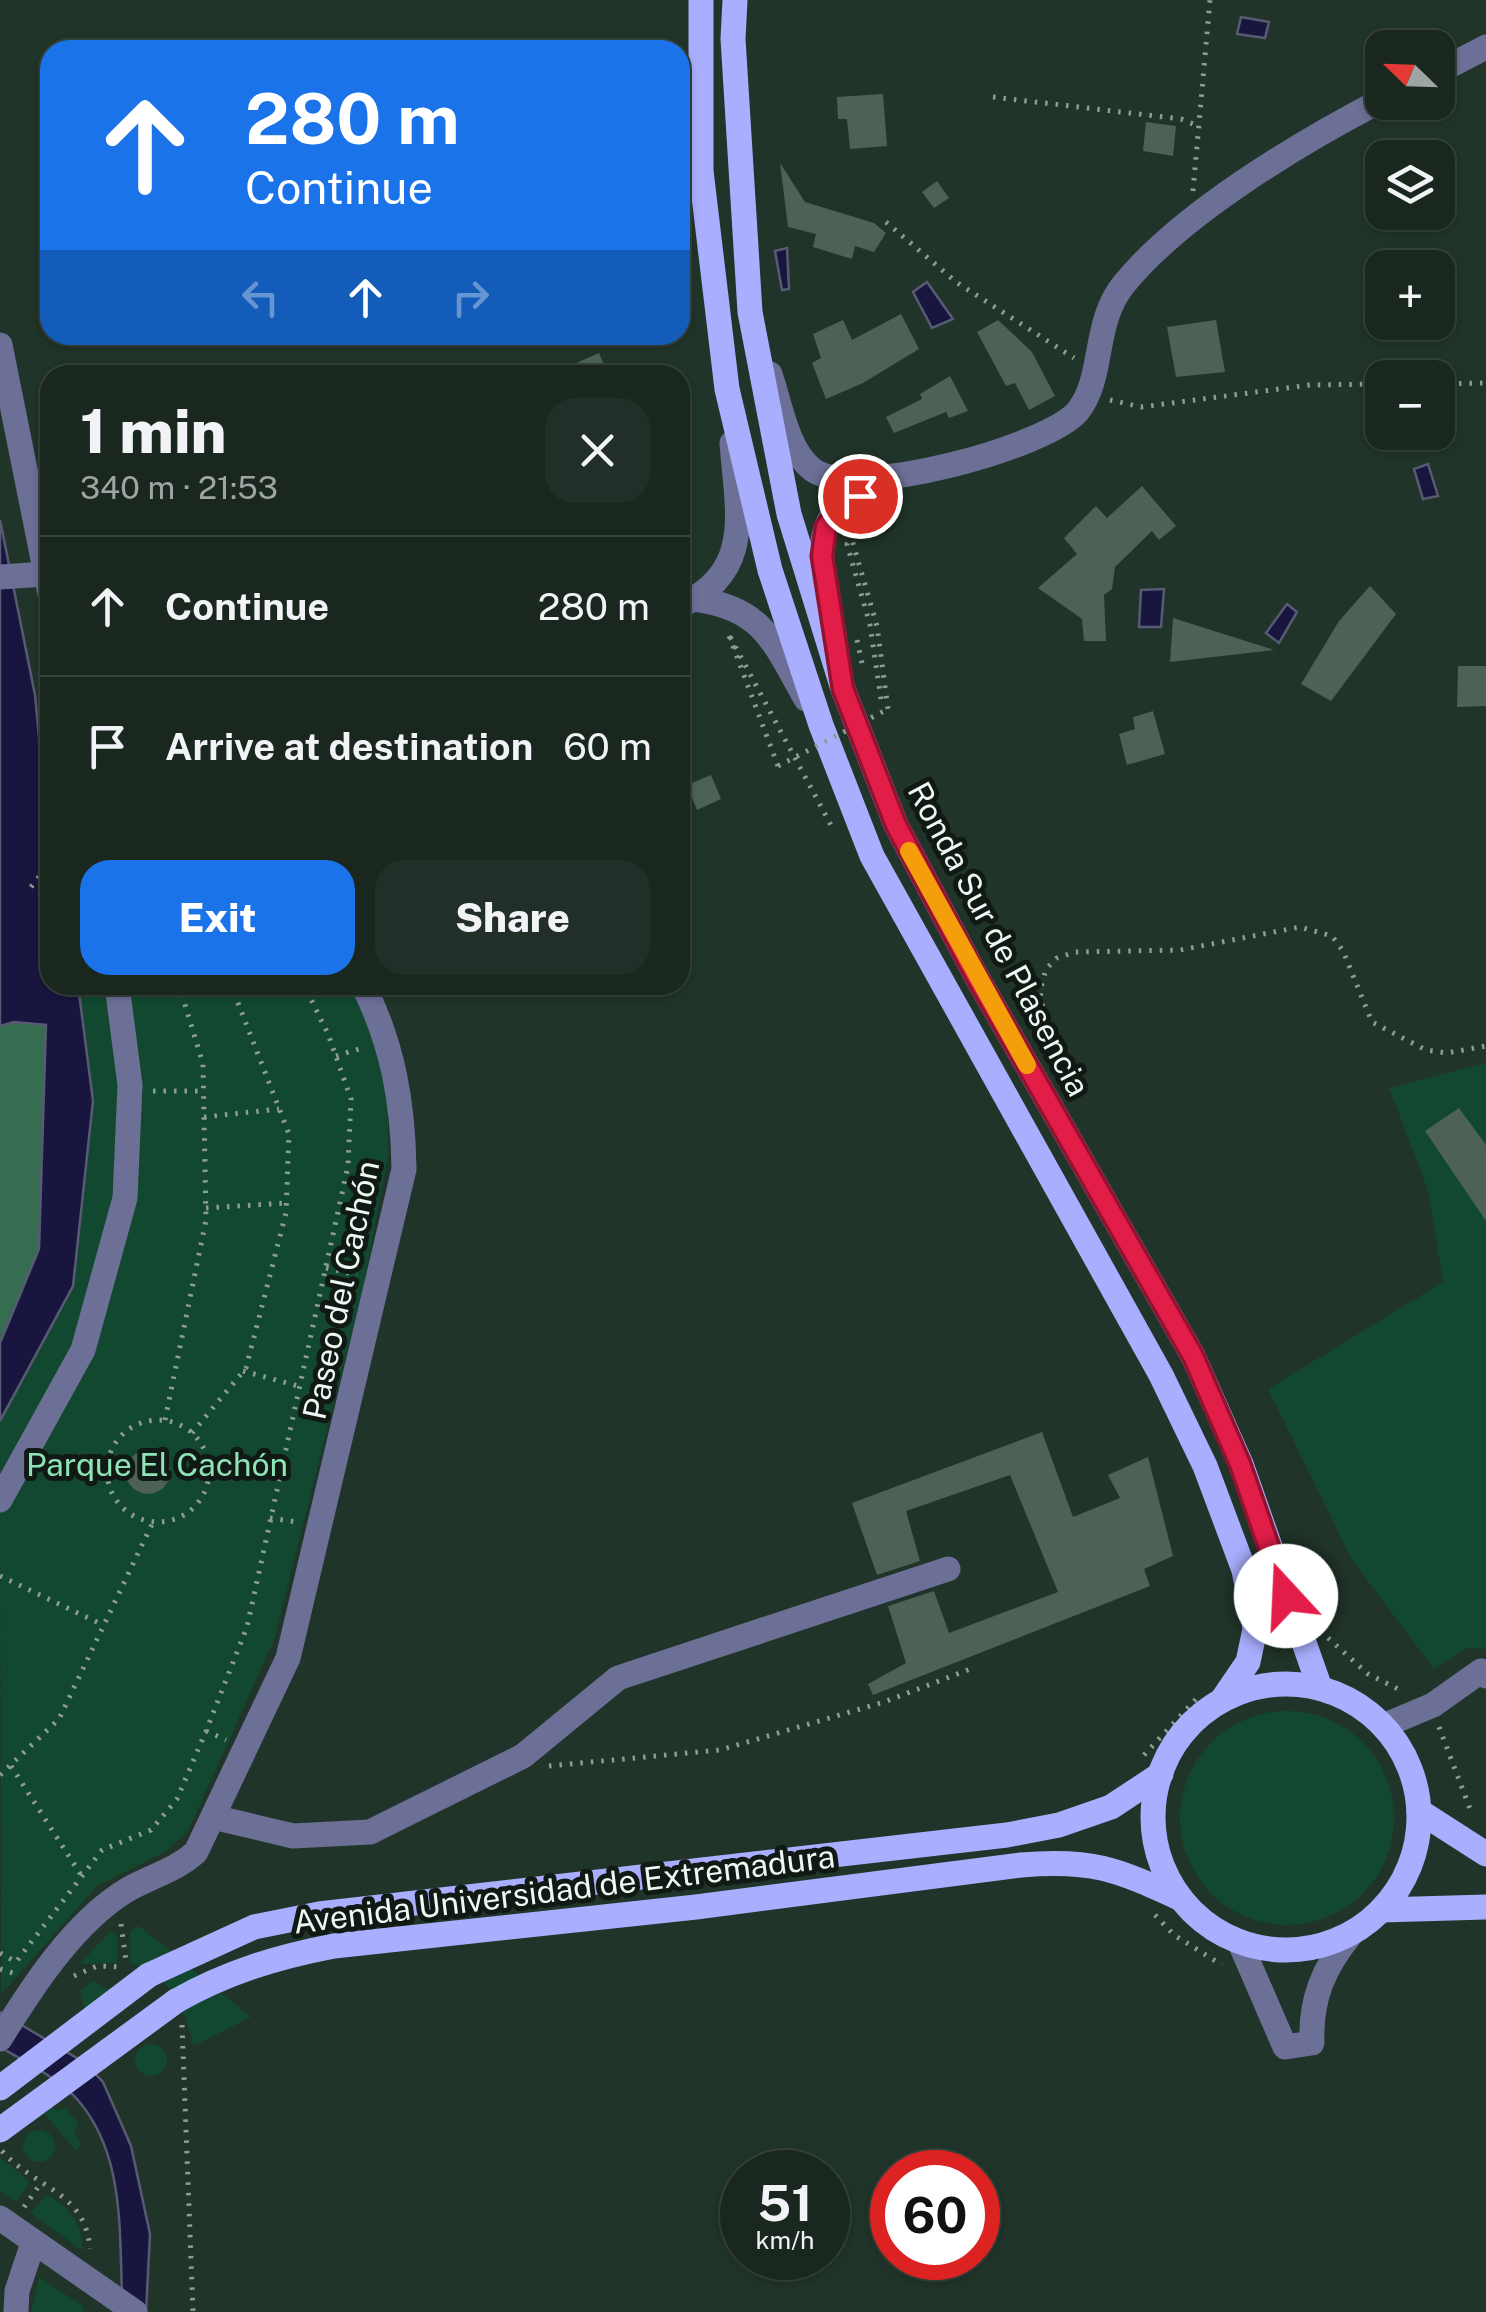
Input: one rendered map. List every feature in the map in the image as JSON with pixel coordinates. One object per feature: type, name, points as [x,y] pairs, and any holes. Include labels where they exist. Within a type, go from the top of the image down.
[{"type":"main road","name":"Ronda Sur de Plasencia","points":[[700,0],[701,171],[728,389],[810,731],[872,856],[1161,1376],[1205,1466],[1244,1570],[1255,1629],[1248,1662],[1213,1696],[1169,1753],[1161,1774],[1153,1827],[1161,1864],[1179,1898],[1206,1925],[1240,1943],[1277,1951],[1315,1947],[1351,1934],[1381,1910],[1402,1881],[1416,1847],[1419,1811],[1409,1765],[1383,1726],[1354,1702],[1320,1688],[1287,1684],[1213,1696]]},
{"type":"main road","name":"Ronda Sur de Plasencia","points":[[734,0],[733,40],[750,312],[789,514],[843,689],[896,825],[975,974],[1193,1356],[1240,1464],[1320,1688]]},
{"type":"main road","name":"Avenida Universidad de Extremadura","points":[[0,2088],[138,1971],[254,1928],[319,1914],[786,1864],[1060,1825],[1111,1807],[1161,1774]]},
{"type":"main road","points":[[1419,1811],[1486,1854]]},
{"type":"main road","name":"Avenida Universidad de Extremadura","points":[[0,2130],[220,1976],[276,1958],[334,1946],[1063,1861],[1107,1866],[1179,1898]]},
{"type":"main road","points":[[1381,1910],[1486,1906]]},
{"type":"street","points":[[1455,63],[1486,46]]},
{"type":"street","points":[[750,312],[793,442],[813,470],[840,479],[886,480],[955,464],[1060,427],[1088,396],[1104,319],[1122,285],[1196,219],[1327,128],[1365,109]]},
{"type":"street","points":[[0,345],[40,544]]},
{"type":"street","points":[[690,600],[718,580],[735,554],[738,522],[728,389]]},
{"type":"street","points":[[843,689],[822,556],[826,527],[842,505],[886,480]]},
{"type":"street","points":[[0,577],[40,583]]},
{"type":"street","points":[[690,602],[724,602],[750,615],[768,634],[810,731]]},
{"type":"street","points":[[0,1500],[82,1350],[125,1198],[130,1090],[118,995]]},
{"type":"street","name":"Paseo del Cachón","points":[[0,2039],[26,1996],[103,1907],[130,1888],[178,1868],[196,1852],[288,1658],[404,1169],[403,1101],[382,1023],[368,995]]},
{"type":"street","points":[[213,1816],[292,1836],[370,1832],[523,1756],[618,1678],[948,1570]]},
{"type":"street","points":[[1383,1726],[1434,1705],[1481,1672],[1486,1676]]},
{"type":"street","points":[[1240,1943],[1284,2047],[1312,2043],[1315,2000],[1326,1965],[1351,1934]]},
{"type":"street","points":[[0,2218],[135,2312]]},
{"type":"street","points":[[16,2312],[17,2291],[33,2243]]},
{"type":"path","points":[[1196,219],[1192,187],[1210,0]]},
{"type":"path","points":[[993,98],[1181,119],[1198,126]]},
{"type":"path","points":[[886,222],[956,282],[1094,370]]},
{"type":"path","points":[[1455,384],[1486,383]]},
{"type":"path","points":[[1088,396],[1141,406],[1310,386],[1365,384]]},
{"type":"path","points":[[838,839],[728,633],[778,766],[888,709],[877,626],[852,540],[847,544],[870,625],[881,699]]},
{"type":"path","points":[[853,626],[863,671]]},
{"type":"path","points":[[870,702],[880,731]]},
{"type":"path","points":[[810,731],[814,761]]},
{"type":"path","points":[[31,888],[40,876]]},
{"type":"path","points":[[1039,1051],[1048,1068],[1052,1056],[1040,990],[1046,969],[1058,958],[1075,952],[1180,950],[1300,927],[1332,936],[1343,952],[1372,1022],[1426,1050],[1447,1053],[1486,1046]]},
{"type":"path","points":[[164,1420],[199,1263],[206,1208],[203,1064],[181,995]]},
{"type":"path","points":[[192,1433],[243,1371],[286,1203],[288,1134],[235,995]]},
{"type":"path","points":[[0,1953],[16,1962],[102,1850],[151,1830],[178,1799],[247,1627],[348,1166],[351,1100],[328,1034],[309,995]]},
{"type":"path","points":[[130,1090],[203,1092]]},
{"type":"path","points":[[204,1117],[279,1108]]},
{"type":"path","points":[[206,1208],[286,1203]]},
{"type":"path","points":[[243,1371],[300,1386]]},
{"type":"path","points":[[164,1420],[192,1433],[201,1442],[209,1468],[202,1498],[173,1520],[152,1522],[134,1516],[117,1502],[108,1485],[107,1464],[122,1434],[136,1424],[164,1420]]},
{"type":"path","points":[[0,1775],[58,1719],[152,1522]]},
{"type":"path","points":[[0,1576],[104,1625]]},
{"type":"path","points":[[1324,1634],[1368,1674],[1409,1694],[1418,1689],[1448,1717],[1439,1732],[1480,1827]]},
{"type":"path","points":[[523,1756],[551,1766],[720,1750],[884,1702],[973,1668]]},
{"type":"path","points":[[1134,1764],[1213,1696]]},
{"type":"path","points":[[10,1766],[81,1875]]},
{"type":"path","points":[[1146,1906],[1174,1935],[1221,1964],[1229,1974]]},
{"type":"path","points":[[121,1924],[138,1971]]},
{"type":"path","points":[[59,1983],[96,1966],[138,1971]]},
{"type":"path","points":[[122,1978],[138,1971]]},
{"type":"path","points":[[179,2008],[192,2312]]},
{"type":"path","points":[[0,2149],[18,2169],[72,2205],[88,2226],[90,2282]]},
{"type":"green space","name":"Parque El Cachón","points":[[77,995],[355,995],[375,1034],[388,1092],[388,1157],[363,1288],[274,1640],[188,1831],[165,1852],[97,1886],[1,1994],[0,1421],[73,1286]]},
{"type":"green space","points":[[14,1022],[46,1024],[39,1250],[0,1343],[0,1026]]},
{"type":"green space","points":[[1486,1063],[1486,1649],[1467,1648],[1434,1669],[1352,1560],[1268,1389],[1443,1282],[1428,1190],[1389,1088]]},
{"type":"green space","points":[[1287,1711],[1328,1719],[1363,1742],[1386,1777],[1394,1818],[1386,1859],[1363,1894],[1328,1917],[1287,1925],[1246,1917],[1211,1894],[1188,1859],[1180,1818],[1188,1777],[1211,1742],[1246,1719]]},
{"type":"green space","points":[[137,1926],[251,2017],[193,2046],[186,2018],[174,1995],[156,1976],[130,1963],[130,1932]]},
{"type":"green space","points":[[110,1931],[117,1936],[117,1963],[80,1964]]},
{"type":"green space","points":[[93,1981],[111,1992],[85,2010],[80,1991]]},
{"type":"green space","points":[[151,2044],[162,2049],[167,2060],[162,2071],[151,2076],[140,2071],[135,2060],[140,2049]]},
{"type":"green space","points":[[49,2104],[58,2111],[65,2107],[79,2125],[74,2132],[81,2142],[77,2152],[38,2106]]},
{"type":"green space","points":[[39,2130],[50,2135],[55,2146],[50,2157],[39,2162],[28,2157],[23,2146],[28,2135]]},
{"type":"green space","points":[[0,2157],[30,2182],[16,2202],[0,2191]]},
{"type":"green space","points":[[47,2194],[73,2217],[83,2251],[30,2213]]},
{"type":"green space","points":[[39,2277],[83,2306],[84,2312],[31,2312]]},
{"type":"shaded area","points":[[1241,17],[1269,22],[1265,38],[1237,34]]},
{"type":"shaded area","points":[[787,248],[789,289],[782,290],[775,251]]},
{"type":"shaded area","points":[[927,282],[953,319],[932,328],[913,292]]},
{"type":"shaded area","points":[[1428,464],[1438,496],[1423,499],[1414,469]]},
{"type":"shaded area","points":[[0,520],[35,695],[40,747],[40,995],[79,995],[93,1101],[73,1286],[0,1421],[0,1343],[39,1249],[46,1025],[14,1022],[0,1026]]},
{"type":"shaded area","points":[[1164,589],[1161,627],[1139,627],[1141,590]]},
{"type":"shaded area","points":[[1287,604],[1297,612],[1279,643],[1266,633]]},
{"type":"shaded area","points":[[0,2012],[85,2063],[103,2082],[131,2146],[150,2234],[146,2312],[123,2312],[120,2228],[113,2173],[93,2122],[77,2099],[60,2084],[0,2047]]},
{"type":"building","points":[[883,94],[887,146],[850,149],[847,119],[838,119],[837,97]]},
{"type":"building","points":[[1146,122],[1176,126],[1173,156],[1143,151]]},
{"type":"building","points":[[780,163],[805,202],[874,223],[886,233],[874,252],[855,246],[852,259],[813,247],[816,234],[788,227]]},
{"type":"building","points":[[937,181],[949,198],[934,208],[922,192]]},
{"type":"building","points":[[901,314],[919,349],[863,383],[826,399],[812,363],[821,358],[813,334],[843,320],[852,340]]},
{"type":"building","points":[[998,320],[1032,352],[1055,396],[1029,410],[1015,383],[1006,386],[977,332]]},
{"type":"building","points":[[1216,320],[1225,372],[1176,377],[1167,327]]},
{"type":"building","points":[[599,353],[604,365],[572,365]]},
{"type":"building","points":[[950,376],[968,411],[949,418],[946,412],[894,433],[886,417],[922,399],[920,394]]},
{"type":"building","points":[[1142,486],[1176,526],[1159,540],[1152,531],[1115,567],[1112,589],[1104,595],[1106,641],[1084,641],[1082,619],[1038,588],[1077,554],[1064,538],[1096,506],[1107,518]]},
{"type":"building","points":[[1370,586],[1396,614],[1331,701],[1301,684],[1339,621]]},
{"type":"building","points":[[1173,618],[1274,650],[1170,662]]},
{"type":"building","points":[[1458,666],[1486,666],[1486,706],[1457,707]]},
{"type":"building","points":[[1153,711],[1165,754],[1127,765],[1119,734],[1135,729],[1133,717]]},
{"type":"building","points":[[711,775],[721,799],[697,810],[690,784]]},
{"type":"building","points":[[1459,1108],[1486,1145],[1486,1221],[1425,1131]]},
{"type":"building","points":[[1042,1432],[1073,1517],[1120,1498],[1108,1475],[1148,1457],[1173,1556],[1144,1569],[1150,1586],[873,1695],[868,1684],[906,1663],[888,1606],[934,1591],[949,1633],[1058,1592],[1010,1475],[906,1511],[920,1561],[877,1575],[852,1503]]},
{"type":"building","points":[[148,1450],[163,1457],[170,1472],[163,1487],[148,1494],[133,1487],[126,1472],[133,1457]]},
{"type":"slow traffic","points":[[909,851],[1027,1065]]},
{"type":"route","points":[[860,496],[842,505],[826,527],[822,556],[843,689],[896,825],[975,974],[1193,1356],[1240,1464],[1286,1596]]}]
